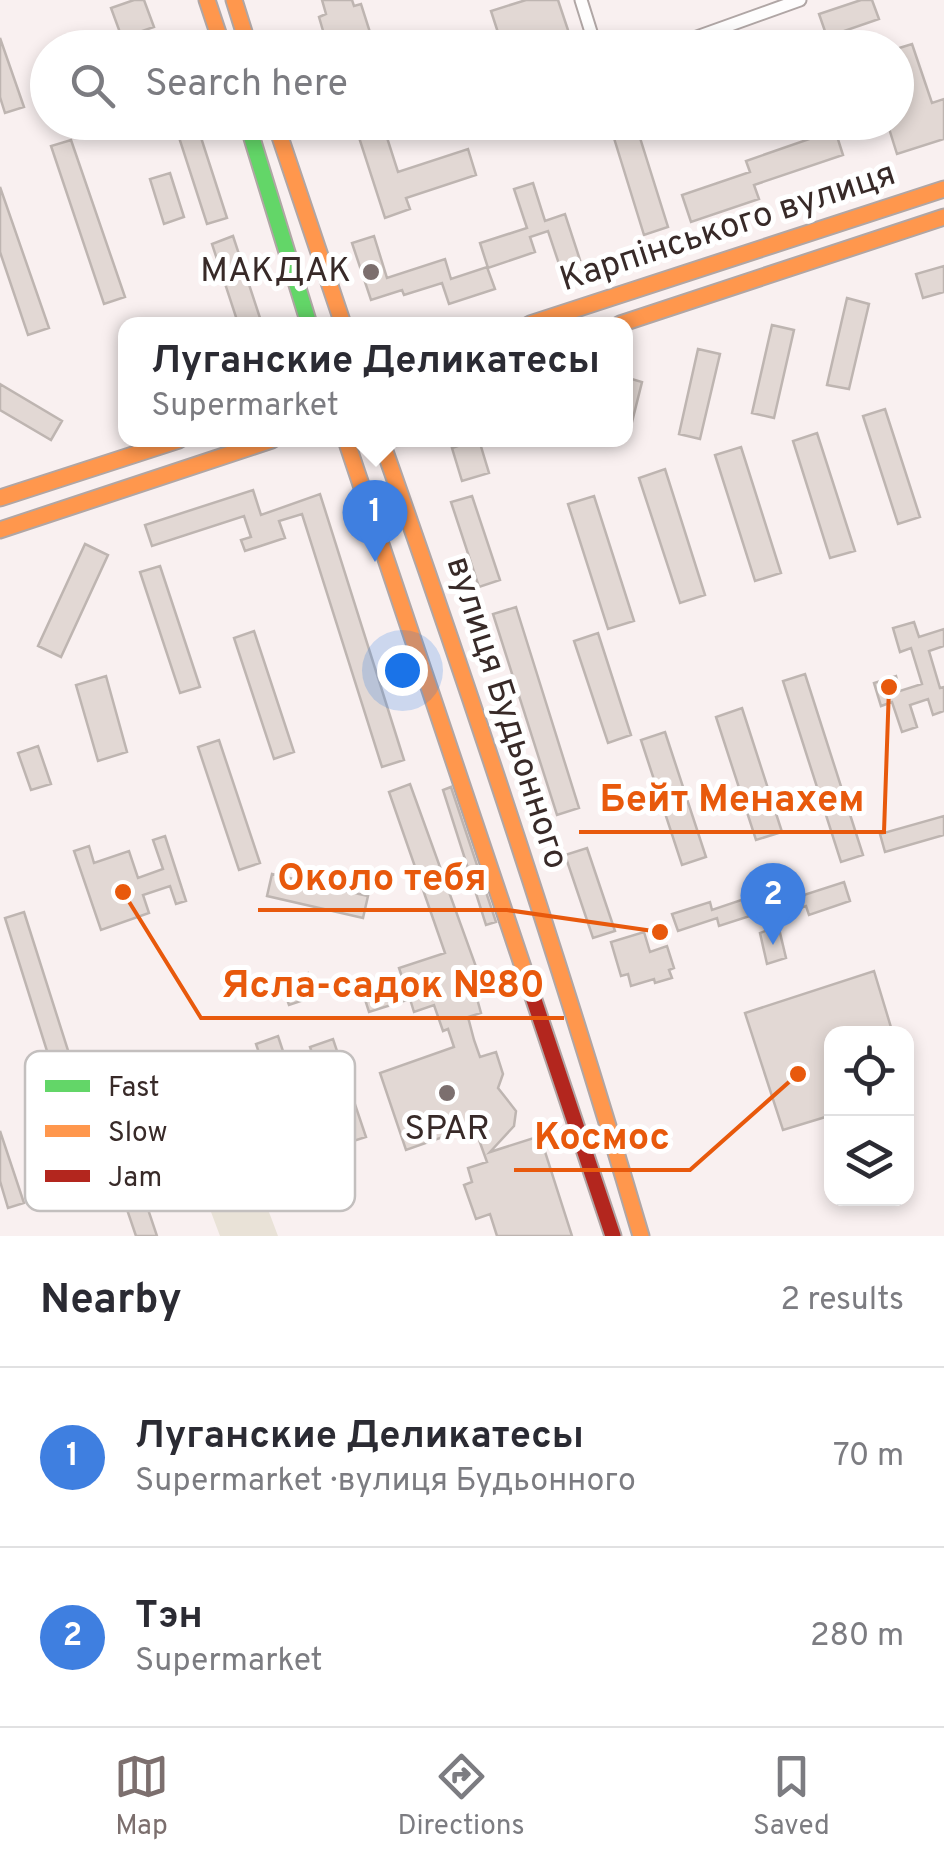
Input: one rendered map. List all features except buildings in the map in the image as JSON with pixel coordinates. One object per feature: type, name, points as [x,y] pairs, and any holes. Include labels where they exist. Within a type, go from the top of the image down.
[{"type":"main road","points":[[207,0],[217,30]]},
{"type":"main road","points":[[234,0],[244,30]]},
{"type":"main road","points":[[253,140],[308,317]]},
{"type":"main road","points":[[281,140],[340,317]]},
{"type":"main road","name":"Карпінського вулиця","points":[[551,317],[944,189]]},
{"type":"main road","name":"Карпінського вулиця","points":[[633,320],[944,217]]},
{"type":"main road","points":[[0,498],[157,447]]},
{"type":"main road","points":[[0,530],[251,447]]},
{"type":"main road","name":"вулиця Будьонного","points":[[348,447],[613,1236]]},
{"type":"main road","name":"вулиця Будьонного","points":[[384,447],[576,1020],[641,1236]]},
{"type":"street","points":[[581,0],[590,30]]},
{"type":"street","points":[[708,30],[763,6],[800,0]]},
{"type":"shaded area","points":[[211,1211],[269,1211],[278,1236],[220,1236]]},
{"type":"traffic: fast","points":[[253,140],[307,317]]},
{"type":"traffic: slow","points":[[207,0],[217,30]]},
{"type":"traffic: slow","points":[[234,0],[243,30]]},
{"type":"traffic: slow","points":[[281,140],[341,317]]},
{"type":"traffic: slow","points":[[551,317],[944,189]]},
{"type":"traffic: slow","points":[[633,320],[944,217]]},
{"type":"traffic: slow","points":[[0,498],[157,447]]},
{"type":"traffic: slow","points":[[0,530],[251,447]]},
{"type":"traffic: slow","points":[[348,447],[528,982]]},
{"type":"traffic: slow","points":[[383,447],[516,836],[641,1236]]},
{"type":"traffic: jam","points":[[528,982],[613,1236]]},
{"type":"place","name":"МАКДАК","points":[[371,272]]},
{"type":"place","name":"Луганские Деликатесы","points":[[375,562]]},
{"type":"place","name":"Бейт Менахем","points":[[889,687]]},
{"type":"place","name":"Ясла-садок №80","points":[[123,892]]},
{"type":"place","name":"Около тебя","points":[[660,932]]},
{"type":"place","name":"Тэн","points":[[773,945]]},
{"type":"place","name":"Космос","points":[[798,1074]]},
{"type":"place","name":"SPAR","points":[[447,1093]]}]
